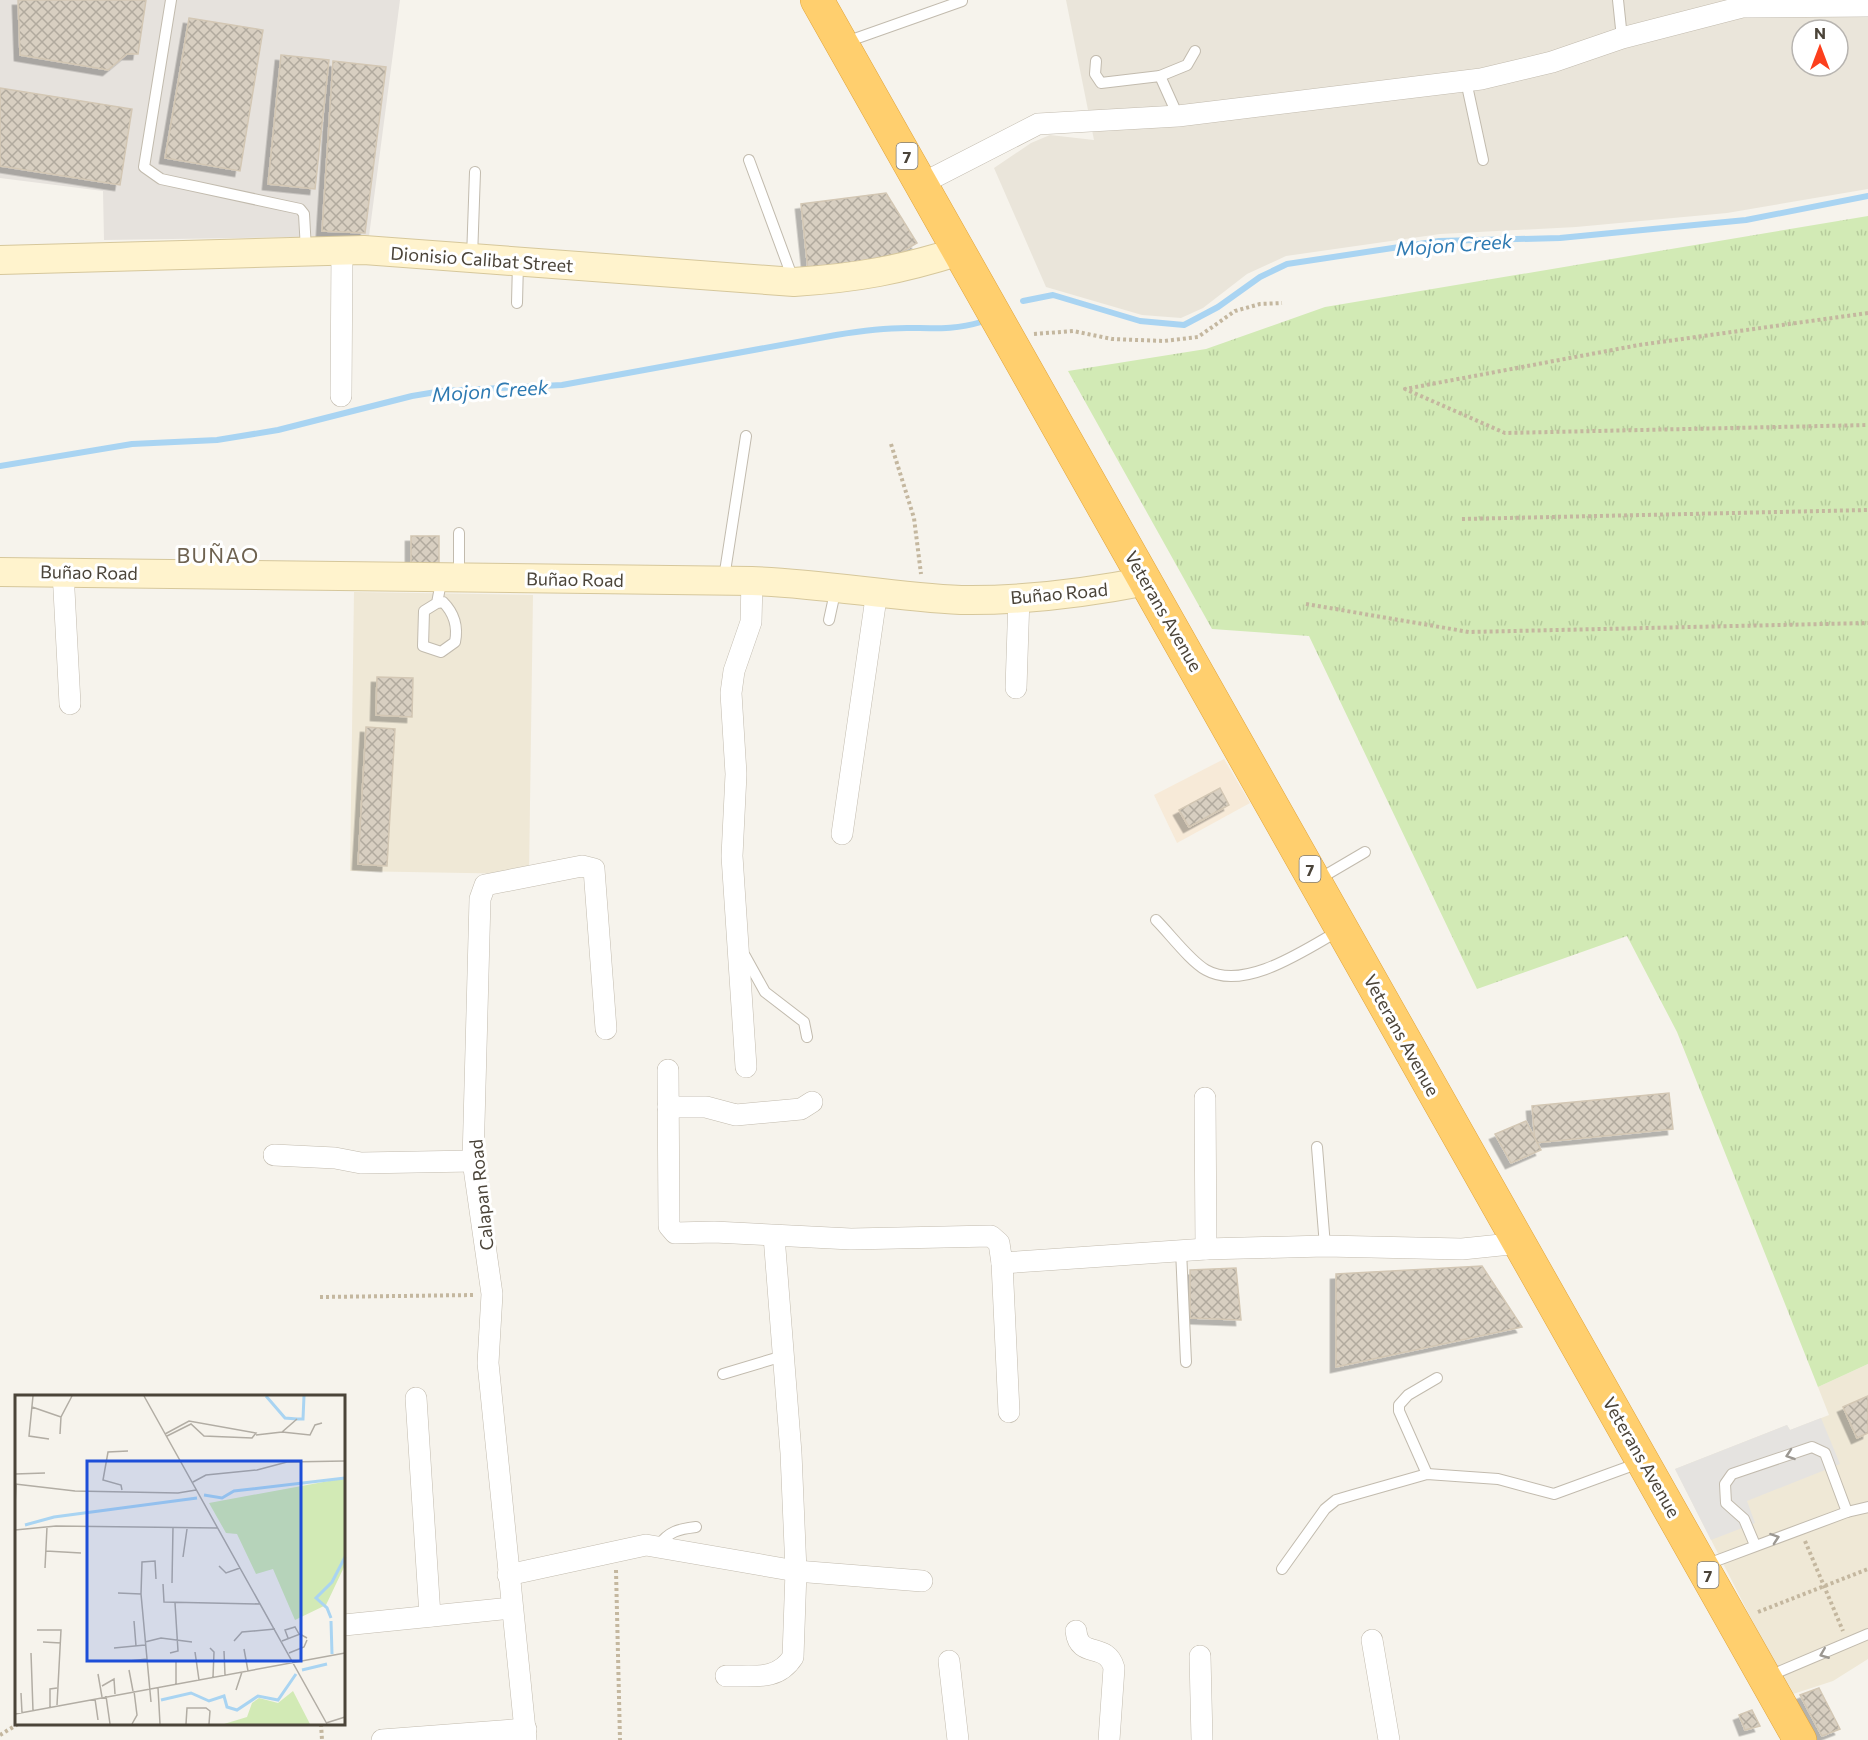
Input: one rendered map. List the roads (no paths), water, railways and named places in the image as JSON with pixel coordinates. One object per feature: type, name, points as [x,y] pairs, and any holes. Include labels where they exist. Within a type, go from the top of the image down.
[{"type":"highway","name":"7","points":[[818,0],[960,251]]},
{"type":"highway","name":"Veterans Avenue","points":[[960,251],[1004,333],[1147,581],[1800,1740]]},
{"type":"street","points":[[923,183],[1038,124],[1178,116],[1466,81],[1552,62],[1622,38],[1742,7],[1868,6]]},
{"type":"street","name":"Dionisio Calibat Street","points":[[0,260],[342,250],[794,282],[854,278],[906,268],[960,251]]},
{"type":"street","points":[[341,396],[342,250]]},
{"type":"street","points":[[63,571],[70,704]]},
{"type":"street","name":"Buñao Road","points":[[0,572],[63,571],[446,586],[752,581],[836,586],[961,600],[1081,594],[1147,581]]},
{"type":"street","points":[[746,1067],[732,856],[736,774],[731,693],[734,671],[751,622],[752,581]]},
{"type":"street","points":[[842,834],[877,591]]},
{"type":"street","points":[[1016,688],[1019,597]]},
{"type":"street","name":"Calapan Road","points":[[526,1735],[511,1608],[488,1364],[492,1294],[473,1161],[480,899],[485,885],[582,866],[594,869],[606,1029]]},
{"type":"street","points":[[668,1070],[670,1231],[689,1234],[714,1232],[851,1239],[991,1236],[999,1243],[1002,1263],[1009,1412]]},
{"type":"street","points":[[1205,1098],[1206,1249]]},
{"type":"street","points":[[668,1107],[706,1107],[736,1115],[801,1109],[812,1102]]},
{"type":"street","points":[[274,1155],[335,1158],[361,1163],[473,1161]]},
{"type":"street","points":[[726,1676],[776,1674],[785,1668],[793,1649],[796,1571],[774,1236]]},
{"type":"street","points":[[1002,1263],[1206,1249],[1325,1246],[1462,1249],[1520,1243]]},
{"type":"street","points":[[416,1398],[430,1616]]},
{"type":"street","points":[[508,1575],[615,1551],[658,1546],[796,1571],[922,1581]]},
{"type":"street","points":[[345,1625],[511,1608]]},
{"type":"street","points":[[1076,1631],[1081,1645],[1087,1649],[1102,1651],[1112,1659],[1114,1668],[1109,1740]]},
{"type":"street","points":[[1372,1640],[1389,1740]]},
{"type":"street","points":[[1200,1656],[1202,1740]]},
{"type":"street","points":[[949,1662],[957,1740]]},
{"type":"street","points":[[382,1740],[526,1735]]},
{"type":"lane","points":[[171,0],[144,167],[161,179],[300,209],[304,214],[306,251]]},
{"type":"lane","points":[[1618,0],[1622,38]]},
{"type":"lane","points":[[842,43],[962,1]]},
{"type":"lane","points":[[1096,61],[1095,74],[1101,83],[1160,76],[1187,65],[1195,51]]},
{"type":"lane","points":[[1160,76],[1178,116]]},
{"type":"lane","points":[[1466,81],[1483,160]]},
{"type":"lane","points":[[749,160],[794,282]]},
{"type":"lane","points":[[472,258],[475,172]]},
{"type":"lane","points":[[517,303],[518,261]]},
{"type":"lane","points":[[724,581],[746,436]]},
{"type":"lane","points":[[446,586],[424,611],[421,642],[427,650],[441,652],[455,642],[456,632],[452,613],[442,602],[446,586],[459,533]]},
{"type":"lane","points":[[829,620],[836,586]]},
{"type":"lane","points":[[1316,881],[1365,852]]},
{"type":"lane","points":[[1156,920],[1203,968],[1219,974],[1245,974],[1277,965],[1342,928]]},
{"type":"lane","points":[[738,942],[765,992],[804,1022],[807,1036]]},
{"type":"lane","points":[[1317,1147],[1325,1246]]},
{"type":"lane","points":[[1181,1250],[1186,1362]]},
{"type":"lane","points":[[723,1374],[783,1356]]},
{"type":"lane","points":[[1426,1474],[1399,1411],[1399,1404],[1408,1395],[1437,1378]]},
{"type":"lane","points":[[1755,1545],[1744,1519],[1726,1503],[1725,1484],[1732,1474],[1812,1448],[1824,1453],[1847,1512]]},
{"type":"lane","points":[[1282,1569],[1325,1509],[1336,1500],[1426,1474],[1498,1479],[1554,1494],[1644,1461]]},
{"type":"lane","points":[[1703,1566],[1847,1512],[1868,1507]]},
{"type":"lane","points":[[658,1546],[666,1535],[674,1530],[696,1527]]},
{"type":"lane","points":[[1767,1678],[1868,1634]]},
{"type":"waterway","name":"Mojon Creek","points":[[1023,301],[1053,295],[1140,321],[1184,325],[1218,307],[1260,277],[1287,264],[1439,241],[1560,238],[1746,220],[1868,196]]},
{"type":"waterway","name":"Mojon Creek","points":[[0,466],[132,444],[217,440],[278,430],[412,396],[442,391],[562,385],[845,334],[872,330],[953,327],[981,322]]},
{"type":"district","name":"BUÑAO","points":[[218,554]]}]
